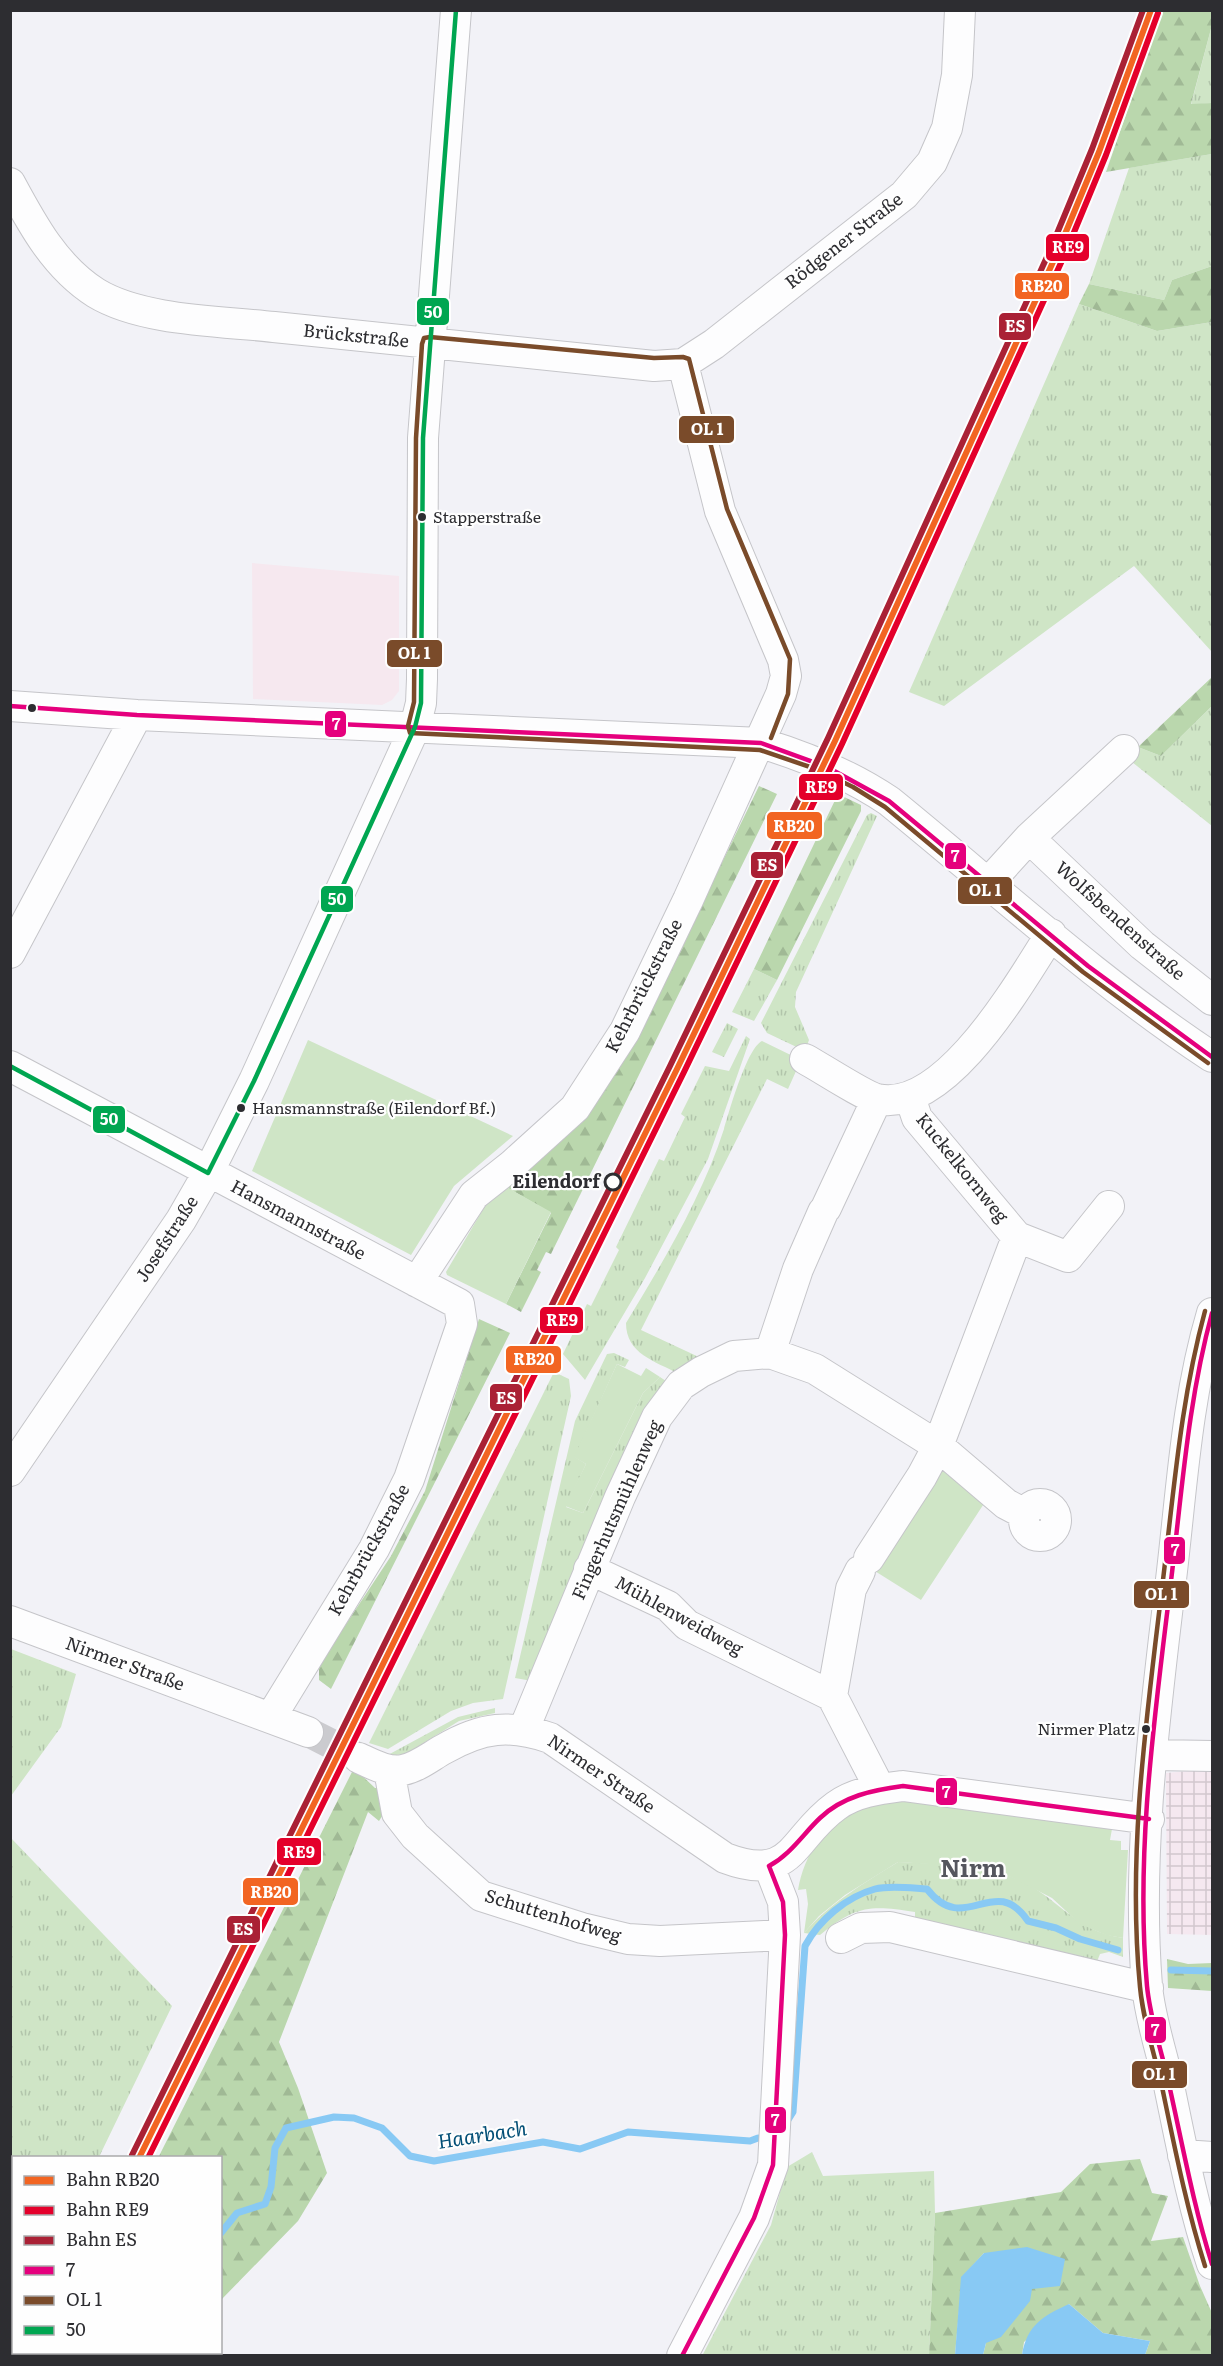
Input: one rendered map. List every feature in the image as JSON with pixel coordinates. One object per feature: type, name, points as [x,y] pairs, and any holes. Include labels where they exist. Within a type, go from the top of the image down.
[{"type":"street","name":"Josefstraße","points":[[10,1471],[181,1221],[208,1173],[266,1056],[415,727],[421,703],[423,438],[456,10]]},
{"type":"street","name":"Rödgener Straße","points":[[683,364],[714,344],[904,195],[932,162],[947,128],[957,75],[960,10]]},
{"type":"street","name":"Brückstraße","points":[[10,183],[44,241],[68,271],[97,293],[134,308],[177,316],[429,344],[654,366],[683,364]]},
{"type":"street","points":[[683,364],[720,511],[783,660],[786,676],[769,746]]},
{"type":"street","points":[[10,705],[137,715],[769,746],[819,762],[857,780],[889,801],[1172,1030],[1212,1057]]},
{"type":"street","points":[[10,953],[137,715]]},
{"type":"street","name":"Kehrbrückstraße","points":[[417,1282],[474,1195],[512,1165],[575,1108],[625,1031],[769,746]]},
{"type":"street","points":[[989,882],[1029,838],[1124,750]]},
{"type":"street","name":"Wolfsbendenstraße","points":[[1029,838],[1142,945],[1212,1000]]},
{"type":"street","name":"Kuckelkornweg","points":[[877,1099],[910,1096],[956,1066],[997,1018],[1051,934]]},
{"type":"street","points":[[770,1353],[798,1269],[877,1099],[805,1059]]},
{"type":"street","name":"Hansmannstraße","points":[[10,1066],[208,1173],[459,1304]]},
{"type":"street","name":"Kuckelkornweg","points":[[910,1096],[917,1118],[1017,1237],[1068,1257],[1109,1206]]},
{"type":"street","name":"Kuckelkornweg","points":[[938,1446],[1017,1237]]},
{"type":"street","name":"Kehrbrückstraße","points":[[271,1718],[374,1549],[409,1479],[462,1324],[459,1304]]},
{"type":"street","points":[[1212,1313],[1201,1351],[1184,1456],[1153,1755],[1145,1909],[1148,1988],[1198,2156],[1199,2223],[1212,2264]]},
{"type":"street","name":"Fingerhutsmühlenweg","points":[[524,1729],[590,1569],[657,1417],[681,1385],[701,1372],[734,1356],[770,1353],[815,1369],[938,1446],[1005,1504],[1025,1514]]},
{"type":"street","points":[[880,1789],[832,1696],[851,1589],[864,1564],[922,1476],[938,1446]]},
{"type":"street","name":"Mühlenweidweg","points":[[590,1569],[668,1606],[687,1625],[832,1696]]},
{"type":"street","name":"Nirmer Straße","points":[[10,1621],[308,1732]]},
{"type":"street","name":"Nirmer Straße","points":[[389,1770],[402,1770],[420,1764],[446,1747],[482,1733],[498,1729],[524,1729],[550,1738],[725,1858],[750,1868],[769,1866]]},
{"type":"street","points":[[1153,1755],[1212,1756]]},
{"type":"street","points":[[359,1758],[389,1770]]},
{"type":"street","name":"Schuttenhofweg","points":[[389,1770],[397,1813],[415,1836],[481,1896],[582,1928],[628,1939],[660,1941],[785,1935]]},
{"type":"street","points":[[682,2355],[754,2218],[773,2165],[785,1935],[783,1902],[769,1866],[785,1858],[820,1818],[838,1804],[880,1789],[903,1786],[1149,1819]]},
{"type":"street","points":[[842,1938],[861,1928],[890,1927],[1148,1988]]},
{"type":"shaded area","points":[[252,563],[399,576],[399,691],[392,700],[382,705],[253,699]]},
{"type":"shaded area","points":[[1212,1769],[1212,1935],[1167,1934],[1166,1773]]},
{"type":"green space","points":[[1162,11],[1212,11],[1212,25],[1191,104],[1212,103],[1212,154],[1106,172]]},
{"type":"green space","points":[[1212,25],[1212,103],[1191,105]]},
{"type":"green space","points":[[1212,154],[1212,266],[1172,280],[1164,300],[1089,284],[1129,168]]},
{"type":"green space","points":[[1212,266],[1212,322],[1157,331],[1079,304],[1089,284],[1164,300],[1172,280]]},
{"type":"green space","points":[[1079,304],[1157,331],[1212,322],[1212,652],[1134,566],[944,706],[909,692]]},
{"type":"green space","points":[[1212,677],[1212,706],[1161,756],[1138,747]]},
{"type":"green space","points":[[1212,706],[1212,826],[1127,758],[1138,747],[1161,756]]},
{"type":"green space","points":[[759,786],[777,794],[551,1254],[546,1252],[537,1270],[541,1272],[521,1312],[506,1304],[551,1213],[508,1188],[587,1115],[637,1038]]},
{"type":"green space","points":[[838,794],[861,805],[861,811],[777,980],[754,969]]},
{"type":"green space","points":[[871,813],[877,816],[796,992],[795,1007],[809,1040],[805,1051],[767,1033],[761,1023],[867,815]]},
{"type":"green space","points":[[754,969],[777,980],[754,1021],[732,1012]]},
{"type":"green space","points":[[727,1023],[738,1029],[724,1057],[712,1052]]},
{"type":"green space","points":[[746,1036],[750,1039],[708,1159],[645,1278],[585,1380],[563,1354],[587,1304],[591,1306],[619,1250],[616,1247],[659,1159],[664,1161],[685,1117],[681,1114],[705,1066],[729,1071]]},
{"type":"green space","points":[[308,1040],[513,1136],[454,1186],[411,1255],[252,1171]]},
{"type":"green space","points":[[762,1041],[801,1060],[788,1089],[767,1079],[641,1330],[701,1358],[679,1374],[636,1349],[627,1334],[626,1323],[693,1204],[715,1154],[750,1055]]},
{"type":"green space","points":[[508,1188],[551,1212],[506,1304],[447,1275],[446,1272],[485,1206]]},
{"type":"green space","points":[[479,1319],[510,1333],[331,1689],[319,1680],[319,1665],[391,1556],[425,1491]]},
{"type":"green space","points":[[614,1353],[629,1360],[625,1367],[617,1364],[575,1457],[586,1464],[566,1507],[583,1513],[643,1393],[660,1377],[669,1383],[532,1681],[515,1678],[575,1421],[607,1354]]},
{"type":"green space","points":[[617,1364],[641,1376],[646,1368],[660,1377],[643,1393],[583,1513],[565,1506],[586,1464],[574,1457]]},
{"type":"green space","points":[[554,1372],[569,1379],[571,1396],[503,1699],[473,1703],[451,1711],[388,1749],[369,1743]]},
{"type":"green space","points":[[946,1466],[987,1499],[921,1600],[870,1568],[934,1469]]},
{"type":"green space","points":[[11,1649],[76,1674],[61,1727],[11,1796]]},
{"type":"green space","points":[[495,1708],[495,1713],[459,1721],[406,1754],[386,1756],[458,1717]]},
{"type":"green space","points":[[354,1768],[375,1788],[384,1788],[384,1813],[379,1821],[368,1812],[279,2042],[298,2088],[327,2173],[298,2221],[222,2299],[222,2156],[159,2156]]},
{"type":"green space","points":[[903,1798],[1112,1829],[1110,1840],[1121,1841],[1121,1850],[1128,1850],[1123,1938],[1106,1935],[1080,1924],[1052,1898],[1011,1877],[959,1866],[898,1862],[845,1895],[819,1916],[804,1933],[808,1904],[806,1889],[798,1890],[805,1864],[818,1841],[837,1821],[848,1814],[871,1805]]},
{"type":"green space","points":[[11,1838],[172,2006],[99,2156],[12,2156],[11,2339]]},
{"type":"green space","points":[[898,1862],[970,1867],[1012,1877],[1041,1892],[1090,1928],[1123,1938],[1123,1957],[1109,1952],[1100,1954],[1096,1964],[915,1918],[915,1912],[887,1908],[854,1913],[820,1935],[804,1933],[836,1903]]},
{"type":"green space","points":[[1167,1959],[1188,1964],[1212,1963],[1212,1991],[1168,1988]]},
{"type":"green space","points":[[812,2152],[823,2176],[934,2171],[935,2213],[929,2355],[702,2356],[771,2225],[787,2167]]},
{"type":"green space","points":[[1140,2159],[1152,2193],[1168,2196],[1151,2241],[1183,2237],[1212,2313],[1212,2355],[1145,2355],[1150,2341],[1103,2333],[1069,2304],[1024,2342],[1022,2355],[983,2355],[986,2343],[984,2253],[962,2277],[955,2355],[929,2356],[935,2213],[1061,2192],[1090,2164]]},
{"type":"green space","points":[[59,2354],[170,2354],[168,2356]]},
{"type":"water","points":[[1027,2247],[1065,2259],[1060,2286],[1032,2289],[1030,2301],[1001,2337],[986,2343],[983,2355],[955,2355],[961,2277],[984,2253]]},
{"type":"water","points":[[1069,2304],[1103,2333],[1150,2341],[1145,2355],[1022,2355],[1032,2329],[1051,2313]]},
{"type":"waterway","name":"Haarbach","points":[[788,2120],[793,2112],[805,1946],[818,1927],[834,1911],[854,1898],[875,1889],[901,1887],[927,1889],[941,1902],[954,1908],[1003,1902],[1015,1907],[1028,1921],[1056,1928],[1080,1939],[1118,1950]]},
{"type":"waterway","name":"Haarbach","points":[[1171,1970],[1212,1971]]},
{"type":"waterway","name":"Haarbach","points":[[222,2232],[237,2213],[265,2204],[271,2187],[275,2148],[286,2128],[334,2117],[354,2118],[382,2128],[410,2156],[434,2161],[543,2142],[580,2149],[628,2132],[750,2141],[758,2138]]},
{"type":"tunnel","points":[[308,1732],[359,1758]]},
{"type":"rail line","name":"ES","points":[[132,2155],[670,1066],[828,738],[1051,248],[1092,149],[1143,10]]},
{"type":"rail line","name":"RB20","points":[[140,2156],[677,1069],[835,741],[1058,251],[1099,152],[1151,10]]},
{"type":"rail line","name":"RE9","points":[[149,2156],[684,1072],[842,744],[1065,254],[1106,155],[1158,13]]},
{"type":"transit line","name":"50","points":[[208,1173],[254,1081],[415,727],[421,703],[423,438],[456,10]]},
{"type":"transit line","points":[[771,738],[788,694],[790,659],[727,509],[689,359],[424,338],[416,438],[414,702],[408,726],[410,733],[760,750],[816,769],[853,787],[885,807],[1083,972],[1208,1063]]},
{"type":"transit line","name":"7","points":[[10,706],[137,715],[761,743],[827,767],[889,801],[1088,966],[1212,1057]]},
{"type":"transit line","name":"50","points":[[10,1066],[208,1173]]},
{"type":"transit line","points":[[1205,1311],[1190,1377],[1175,1478],[1145,1732],[1137,1834],[1136,1885],[1137,1936],[1143,2011],[1186,2198],[1205,2266]]},
{"type":"transit line","name":"7","points":[[1212,1313],[1197,1379],[1182,1480],[1148,1783],[1143,1884],[1147,1986],[1151,2010],[1193,2196],[1212,2264]]},
{"type":"transit line","name":"7","points":[[769,1866],[784,1856],[820,1818],[838,1804],[859,1795],[903,1786],[1149,1819]]},
{"type":"transit line","name":"7","points":[[682,2356],[754,2218],[773,2165],[785,1935],[783,1902],[769,1866]]},
{"type":"place","name":"Stapperstraße","points":[[422,517]]},
{"type":"place","name":"Hansmannstraße (Eilendorf Bf.)","points":[[241,1108]]},
{"type":"place","name":"Eilendorf","points":[[613,1182]]},
{"type":"place","name":"Nirmer Platz","points":[[1146,1729]]},
{"type":"district","name":"Nirm","points":[[973,1869]]}]
